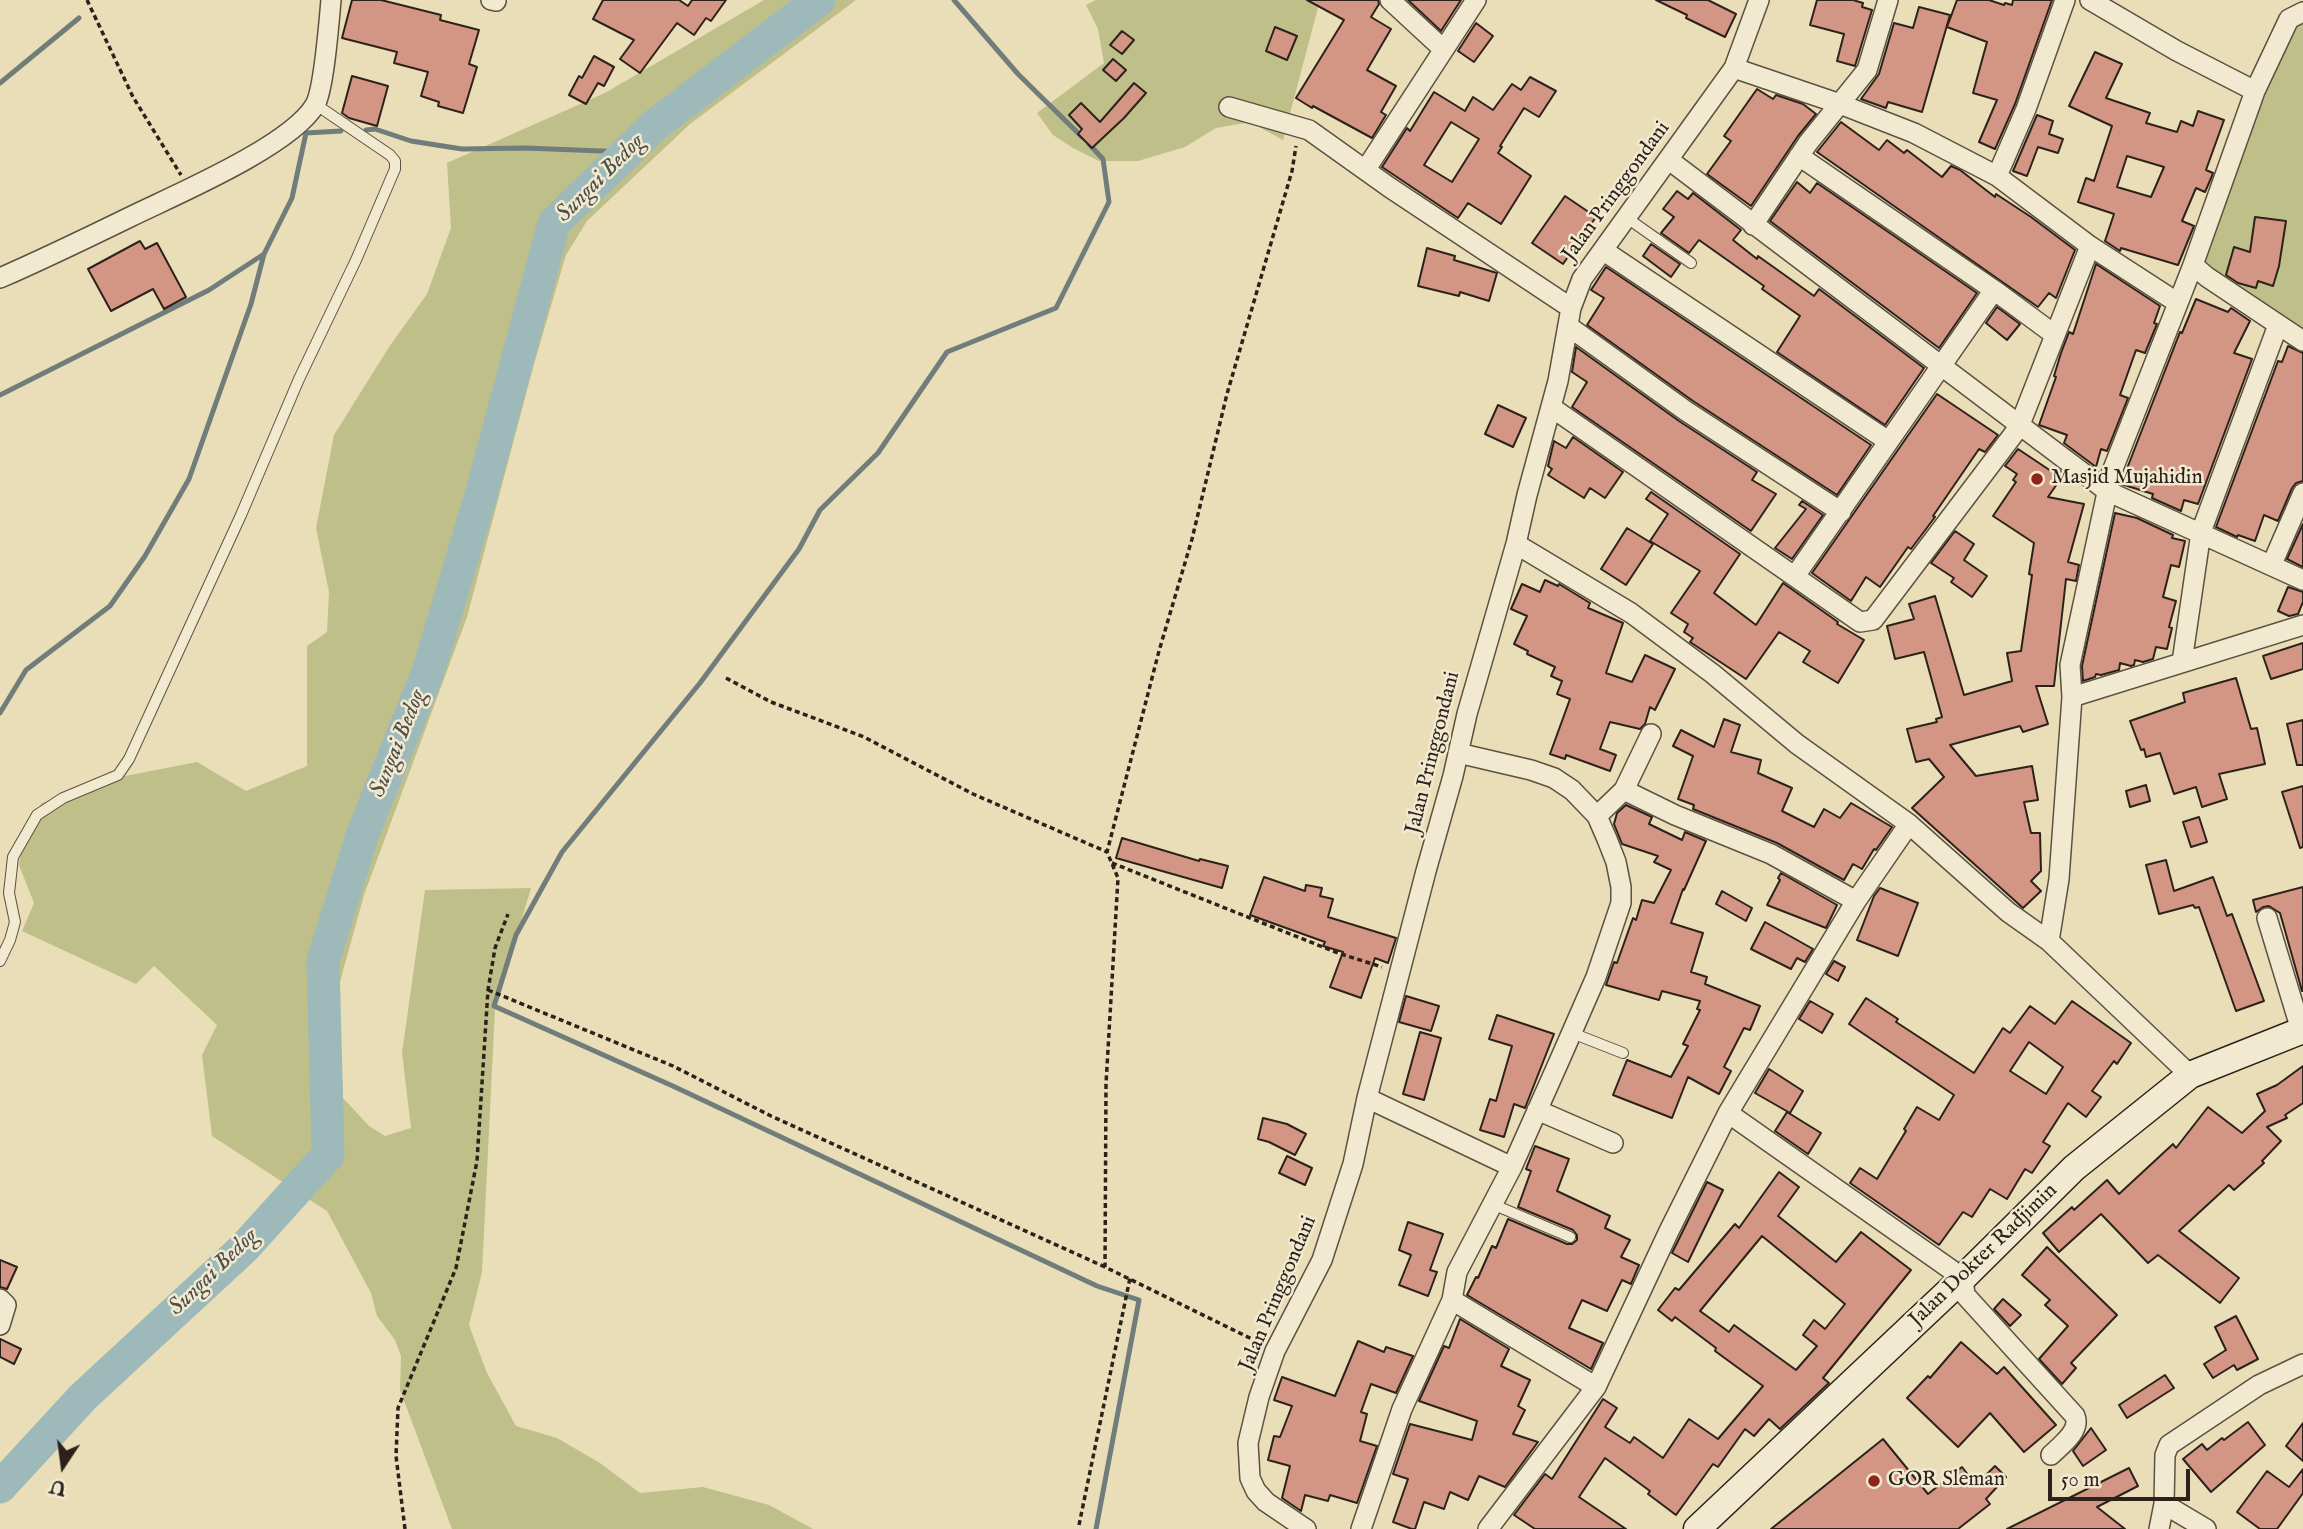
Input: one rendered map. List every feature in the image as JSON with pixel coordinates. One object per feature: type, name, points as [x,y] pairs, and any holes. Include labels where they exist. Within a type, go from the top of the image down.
[{"type":"main road","name":"Jalan Dokter Radjimin","points":[[1708,1525],[2074,1168],[2190,1075],[2302,1030]]},
{"type":"street","points":[[0,278],[57,254],[189,188],[270,145],[299,121],[315,104],[331,0]]},
{"type":"street","points":[[1390,0],[1443,49]]},
{"type":"street","points":[[1366,169],[1476,0]]},
{"type":"street","points":[[1753,225],[1799,156],[1867,70],[1888,0]]},
{"type":"street","points":[[1997,176],[2026,109],[2066,0]]},
{"type":"street","points":[[2090,0],[2177,51],[2255,91]]},
{"type":"street","name":"Jalan Pringgondani","points":[[1306,1529],[1266,1502],[1256,1491],[1250,1478],[1248,1443],[1259,1397],[1275,1351],[1322,1260],[1353,1164],[1367,1098],[1482,657],[1516,544],[1558,381],[1570,317],[1582,279],[1734,68],[1754,2]]},
{"type":"street","points":[[2049,941],[2059,880],[2072,697],[2070,665],[2111,474],[2178,303],[2200,271],[2255,91],[2289,19],[2303,12]]},
{"type":"street","points":[[1734,68],[1840,104],[1914,133],[1997,176],[2090,246],[2178,303]]},
{"type":"street","points":[[1229,107],[1309,130],[1570,317],[1686,411],[1841,512]]},
{"type":"street","points":[[1799,156],[2055,335]]},
{"type":"street","points":[[1669,160],[2107,491],[2303,580]]},
{"type":"street","points":[[1551,407],[1860,622],[1873,620],[2019,427],[2090,246]]},
{"type":"street","points":[[1604,251],[1888,441]]},
{"type":"street","points":[[2200,271],[2303,341]]},
{"type":"street","points":[[1795,576],[1994,290]]},
{"type":"street","points":[[2182,662],[2201,532],[2278,325]]},
{"type":"street","points":[[2272,564],[2303,493]]},
{"type":"street","points":[[1516,544],[1631,613],[1713,674],[1797,744],[1909,824],[2008,912],[2049,941],[2190,1075]]},
{"type":"street","points":[[2072,697],[2303,625]]},
{"type":"street","points":[[1597,816],[1624,790],[1651,734]]},
{"type":"street","points":[[1361,1529],[1402,1409],[1452,1300],[1457,1272],[1512,1167],[1597,977],[1621,903],[1616,862],[1597,816],[1572,790],[1554,778],[1531,770],[1458,753]]},
{"type":"street","points":[[1624,790],[1675,815],[1771,854],[1856,901]]},
{"type":"street","points":[[1488,1529],[1596,1387],[1728,1112],[1856,901],[1909,824]]},
{"type":"street","points":[[2267,918],[2302,1030]]},
{"type":"street","points":[[1367,1098],[1512,1167]]},
{"type":"street","points":[[1537,1110],[1613,1143]]},
{"type":"street","points":[[1728,1112],[1963,1278],[1965,1295],[2076,1416],[2076,1429],[2051,1455]]},
{"type":"street","points":[[0,1299],[6,1305],[0,1325]]},
{"type":"street","points":[[1452,1300],[1596,1387]]},
{"type":"street","points":[[2159,1529],[2164,1504],[2165,1455],[2169,1445],[2259,1385],[2303,1364]]},
{"type":"street","points":[[2164,1504],[2206,1529]]},
{"type":"lane","points":[[0,961],[15,922],[9,892],[13,857],[37,815],[63,798],[118,775],[128,759],[241,515],[299,379],[356,260],[395,169],[395,161],[390,155],[315,104]]},
{"type":"lane","points":[[1627,218],[1691,263]]},
{"type":"lane","points":[[1572,1033],[1623,1053]]},
{"type":"lane","points":[[1492,1205],[1570,1237]]},
{"type":"path","points":[[87,0],[133,97],[189,188]]},
{"type":"path","points":[[1105,1267],[1106,1084],[1118,878],[1107,852],[1159,651],[1192,539],[1227,394],[1292,171],[1298,127]]},
{"type":"path","points":[[726,678],[771,702],[864,737],[973,794],[1107,852]]},
{"type":"path","points":[[1111,863],[1338,953],[1401,973]]},
{"type":"path","points":[[405,1529],[396,1456],[398,1408],[456,1268],[477,1161],[488,990],[495,948],[508,914]]},
{"type":"path","points":[[488,990],[673,1066],[771,1116],[1130,1278],[1275,1351]]},
{"type":"path","points":[[1080,1525],[1130,1278]]},
{"type":"green space","points":[[764,0],[856,0],[690,124],[587,221],[566,255],[534,364],[467,617],[364,895],[338,989],[343,1098],[369,1126],[385,1136],[411,1128],[402,1053],[425,890],[531,888],[495,1009],[482,1272],[469,1325],[487,1373],[516,1426],[557,1438],[600,1463],[640,1493],[703,1487],[769,1505],[813,1529],[452,1529],[400,1390],[401,1356],[395,1340],[377,1316],[371,1293],[327,1211],[212,1136],[202,1055],[217,1025],[154,966],[136,984],[22,931],[34,903],[19,865],[24,831],[42,803],[110,779],[197,762],[246,791],[307,766],[307,646],[327,632],[329,592],[316,528],[334,435],[389,347],[427,294],[451,228],[447,163],[605,93]]},
{"type":"green space","points":[[1096,0],[1320,0],[1283,140],[1250,122],[1216,128],[1185,147],[1138,161],[1099,161],[1053,135],[1037,113],[1104,63],[1098,29],[1086,5]]},
{"type":"green space","points":[[2295,18],[2303,23],[2303,334],[2200,261],[2257,102]]},
{"type":"building","points":[[352,0],[381,0],[441,15],[440,20],[479,30],[469,64],[477,67],[463,113],[438,106],[439,102],[421,96],[428,72],[394,63],[397,52],[342,38]]},
{"type":"building","points":[[603,0],[679,0],[688,6],[692,0],[726,0],[711,21],[706,18],[694,35],[677,23],[640,73],[620,59],[634,40],[593,19]]},
{"type":"building","points":[[1307,0],[1378,0],[1379,4],[1371,17],[1391,29],[1367,70],[1396,86],[1381,112],[1386,115],[1372,138],[1296,98],[1344,20]]},
{"type":"building","points":[[1408,0],[1461,0],[1441,31]]},
{"type":"building","points":[[1656,0],[1708,0],[1736,14],[1725,37]]},
{"type":"building","points":[[1817,0],[1853,0],[1872,10],[1855,66],[1837,61],[1844,34],[1810,25]]},
{"type":"building","points":[[1957,0],[1989,0],[2012,5],[2013,0],[2052,0],[2015,104],[1995,149],[1979,142],[1997,100],[1973,93],[1987,42],[1947,27]]},
{"type":"building","points":[[1919,7],[1950,15],[1922,112],[1888,102],[1886,108],[1861,99],[1879,74],[1894,23],[1913,28]]},
{"type":"building","points":[[1476,23],[1493,36],[1474,62],[1458,51]]},
{"type":"building","points":[[1275,27],[1297,36],[1287,60],[1266,51]]},
{"type":"building","points":[[1122,31],[1134,40],[1122,54],[1110,45]]},
{"type":"building","points":[[2095,52],[2122,64],[2106,98],[2150,113],[2146,123],[2177,132],[2181,121],[2193,126],[2198,111],[2224,120],[2206,170],[2213,173],[2212,176],[2205,192],[2196,188],[2182,221],[2194,226],[2178,265],[2121,248],[2120,251],[2105,241],[2114,214],[2078,202],[2086,178],[2094,181],[2112,126],[2069,106]],"holes":[[[2127,156],[2164,167],[2151,197],[2117,187]]]},
{"type":"building","points":[[594,56],[614,67],[604,86],[598,83],[586,104],[569,95]]},
{"type":"building","points":[[1113,59],[1126,70],[1116,81],[1103,70]]},
{"type":"building","points":[[352,76],[388,86],[377,126],[349,118],[342,113]]},
{"type":"building","points":[[1530,77],[1556,91],[1539,117],[1524,108],[1500,146],[1502,147],[1498,153],[1531,176],[1501,224],[1468,203],[1458,218],[1382,167],[1407,128],[1410,131],[1434,92],[1465,111],[1473,97],[1493,110],[1512,84],[1521,90]],"holes":[[[1451,122],[1479,139],[1452,182],[1424,165]]]},
{"type":"building","points":[[1134,83],[1146,93],[1092,148],[1078,134],[1082,129],[1069,115],[1081,103],[1100,122]]},
{"type":"building","points":[[1757,89],[1773,99],[1776,95],[1803,104],[1816,114],[1751,206],[1707,174],[1731,141],[1724,136]]},
{"type":"building","points":[[2037,115],[2053,121],[2049,134],[2063,139],[2058,153],[2038,147],[2027,176],[2013,171]]},
{"type":"building","points":[[1841,122],[1879,150],[1887,140],[1904,153],[1907,150],[1942,177],[1951,166],[1960,170],[1995,197],[1996,194],[2031,217],[2075,250],[2056,298],[2049,293],[2038,307],[1817,152]]},
{"type":"building","points":[[1797,182],[1810,193],[1817,183],[1977,293],[1939,348],[1770,221]]},
{"type":"building","points":[[1677,191],[1688,199],[1693,193],[1741,230],[1733,240],[1757,259],[1758,256],[1814,296],[1819,289],[1924,368],[1885,425],[1777,352],[1800,316],[1762,289],[1764,286],[1699,240],[1689,253],[1661,233],[1674,217],[1663,209]]},
{"type":"building","points":[[1565,196],[1596,217],[1563,264],[1532,243]]},
{"type":"building","points":[[2255,217],[2286,221],[2273,286],[2258,281],[2256,288],[2238,283],[2226,275],[2234,247],[2250,252]]},
{"type":"building","points":[[140,241],[145,249],[157,243],[186,297],[164,309],[153,289],[111,311],[88,269]]},
{"type":"building","points":[[1651,244],[1680,264],[1671,277],[1643,256]]},
{"type":"building","points":[[1427,248],[1455,256],[1454,260],[1497,273],[1489,301],[1460,292],[1459,296],[1418,286]]},
{"type":"building","points":[[2096,264],[2160,306],[2154,323],[2157,324],[2145,353],[2136,350],[2120,395],[2128,398],[2107,451],[2101,449],[2096,467],[2064,443],[2067,435],[2039,425],[2056,377],[2054,376],[2061,353],[2069,332],[2073,334]]},
{"type":"building","points":[[1606,267],[1871,445],[1837,495],[1693,401],[1587,325],[1604,298],[1591,290]]},
{"type":"building","points":[[2196,299],[2228,312],[2231,308],[2250,321],[2234,353],[2252,359],[2198,504],[2184,500],[2181,511],[2152,498],[2153,494],[2121,484],[2180,332],[2182,333]]},
{"type":"building","points":[[1997,307],[2020,324],[2007,340],[1986,323]]},
{"type":"building","points":[[2288,346],[2303,353],[2303,481],[2292,488],[2278,521],[2264,515],[2255,541],[2238,535],[2237,537],[2216,527],[2278,361],[2282,362]]},
{"type":"building","points":[[1576,347],[1679,421],[1757,472],[1752,480],[1776,494],[1751,531],[1572,407],[1587,382],[1572,372]]},
{"type":"building","points":[[1937,394],[1998,435],[1985,452],[1979,449],[1933,516],[1935,517],[1911,549],[1908,547],[1880,587],[1866,577],[1851,601],[1812,573]]},
{"type":"building","points":[[1498,405],[1526,418],[1513,447],[1485,434]]},
{"type":"building","points":[[1573,437],[1623,472],[1605,498],[1590,488],[1584,498],[1548,475],[1552,469],[1548,466],[1554,441],[1566,448]]},
{"type":"building","points":[[2018,449],[2054,473],[2056,468],[2064,474],[2048,497],[2084,504],[2068,562],[2079,565],[2076,581],[2066,579],[2054,686],[2036,686],[2048,724],[2023,732],[2020,726],[1950,745],[1976,776],[2032,766],[2038,800],[2024,802],[2031,833],[2040,833],[2041,871],[2031,881],[2041,891],[2023,908],[1912,808],[1944,777],[1929,759],[1916,762],[1907,729],[1937,722],[1936,719],[1942,717],[1924,652],[1895,659],[1887,626],[1914,619],[1909,604],[1935,596],[1964,695],[2012,681],[2007,653],[2021,651],[2034,543],[1993,516],[2016,482],[2013,480],[2017,474],[2005,466]]},
{"type":"building","points":[[1651,492],[1740,554],[1714,593],[1756,625],[1783,583],[1838,622],[1837,624],[1864,640],[1838,683],[1803,662],[1810,651],[1779,632],[1746,679],[1690,642],[1693,638],[1684,632],[1688,624],[1671,613],[1700,571],[1650,541],[1668,514],[1646,499]]},
{"type":"building","points":[[1802,501],[1823,515],[1792,559],[1775,548],[1806,509],[1799,505]]},
{"type":"building","points":[[2115,513],[2137,518],[2173,535],[2172,538],[2185,541],[2179,567],[2171,565],[2163,597],[2176,601],[2169,627],[2172,628],[2167,649],[2156,647],[2153,659],[2143,662],[2135,660],[2131,666],[2120,663],[2119,670],[2096,674],[2095,677],[2083,681],[2082,666]]},
{"type":"building","points":[[2303,524],[2303,567],[2287,559]]},
{"type":"building","points":[[1627,528],[1653,544],[1626,585],[1601,569]]},
{"type":"building","points":[[1955,531],[1974,544],[1964,560],[1987,576],[1972,597],[1951,582],[1954,578],[1931,563]]},
{"type":"building","points":[[1545,580],[1558,586],[1559,584],[1590,603],[1588,608],[1623,623],[1606,673],[1632,682],[1645,655],[1675,669],[1655,710],[1650,707],[1645,724],[1640,729],[1610,722],[1600,749],[1616,755],[1610,771],[1566,755],[1565,759],[1550,754],[1570,699],[1557,694],[1562,681],[1551,676],[1555,667],[1527,654],[1528,651],[1514,644],[1527,616],[1511,609],[1522,584],[1540,592]]},
{"type":"building","points":[[2288,587],[2303,592],[2303,602],[2298,614],[2289,616],[2278,611]]},
{"type":"building","points":[[2303,643],[2303,669],[2271,679],[2263,656]]},
{"type":"building","points":[[2236,678],[2251,729],[2257,728],[2265,764],[2219,774],[2227,799],[2202,807],[2196,787],[2174,794],[2160,753],[2146,757],[2130,721],[2185,702],[2183,693]]},
{"type":"building","points":[[1724,719],[1740,725],[1731,752],[1761,760],[1758,773],[1792,788],[1782,811],[1814,827],[1824,809],[1840,818],[1851,803],[1892,827],[1862,869],[1853,864],[1844,880],[1777,843],[1693,809],[1694,805],[1678,799],[1693,756],[1673,746],[1681,730],[1714,747]]},
{"type":"building","points":[[2303,720],[2303,765],[2297,765],[2287,724]]},
{"type":"building","points":[[2146,785],[2150,801],[2130,807],[2126,791]]},
{"type":"building","points":[[2303,786],[2303,847],[2300,848],[2282,792]]},
{"type":"building","points":[[1626,805],[1652,817],[1649,824],[1682,840],[1685,832],[1706,841],[1683,889],[1671,923],[1703,933],[1691,972],[1707,977],[1705,984],[1760,1006],[1750,1030],[1744,1028],[1724,1067],[1731,1071],[1719,1094],[1688,1077],[1672,1118],[1613,1095],[1627,1060],[1671,1077],[1688,1046],[1683,1044],[1700,1010],[1697,1009],[1700,1001],[1662,991],[1659,1000],[1606,985],[1633,918],[1636,920],[1642,900],[1654,903],[1671,870],[1654,862],[1658,856],[1622,844],[1614,824],[1617,813]]},
{"type":"building","points":[[2199,817],[2207,842],[2191,847],[2183,822]]},
{"type":"building","points":[[1122,838],[1199,861],[1200,859],[1228,866],[1222,888],[1116,858]]},
{"type":"building","points":[[2166,860],[2174,891],[2213,877],[2227,916],[2232,914],[2264,1001],[2236,1011],[2199,907],[2195,908],[2193,905],[2159,914],[2146,865]]},
{"type":"building","points":[[1781,873],[1837,905],[1826,928],[1767,905]]},
{"type":"building","points":[[1264,877],[1305,891],[1306,885],[1322,888],[1320,896],[1333,899],[1328,917],[1396,938],[1388,963],[1375,958],[1361,998],[1330,987],[1343,952],[1323,946],[1325,942],[1250,915]]},
{"type":"building","points":[[2303,887],[2302,991],[2280,913],[2269,906],[2256,912],[2253,900]]},
{"type":"building","points":[[1880,888],[1918,903],[1898,956],[1857,940],[1874,896]]},
{"type":"building","points":[[1722,891],[1752,908],[1746,921],[1716,904]]},
{"type":"building","points":[[1765,922],[1813,949],[1805,962],[1797,958],[1791,969],[1751,949]]},
{"type":"building","points":[[1834,961],[1845,967],[1838,981],[1826,974]]},
{"type":"building","points":[[1406,996],[1439,1006],[1431,1031],[1399,1022]]},
{"type":"building","points":[[1866,998],[1898,1019],[1896,1022],[1974,1073],[2003,1028],[2010,1033],[2030,1006],[2055,1024],[2072,1001],[2131,1043],[2117,1064],[2114,1061],[2092,1091],[2101,1097],[2086,1117],[2068,1103],[2043,1142],[2050,1146],[2032,1173],[2025,1169],[2007,1199],[1990,1189],[1972,1217],[1963,1212],[1939,1245],[1850,1183],[1860,1168],[1877,1179],[1917,1107],[1939,1120],[1954,1095],[1849,1024]],"holes":[[[2029,1042],[2063,1067],[2046,1094],[2010,1071]]]},
{"type":"building","points":[[1810,1001],[1833,1014],[1822,1033],[1799,1019]]},
{"type":"building","points":[[1497,1015],[1554,1034],[1525,1108],[1514,1104],[1504,1137],[1480,1130],[1490,1099],[1496,1101],[1512,1046],[1489,1039]]},
{"type":"building","points":[[1420,1032],[1441,1038],[1424,1100],[1403,1094]]},
{"type":"building","points":[[2303,1066],[2303,1103],[2285,1115],[2287,1118],[2267,1127],[2281,1141],[2262,1161],[2264,1163],[2234,1190],[2229,1185],[2179,1231],[2239,1278],[2220,1303],[2158,1255],[2148,1263],[2101,1214],[2059,1252],[2043,1233],[2107,1180],[2119,1194],[2173,1144],[2176,1148],[2208,1107],[2242,1133],[2265,1111],[2257,1094],[2277,1085]]},
{"type":"building","points":[[1769,1069],[1803,1091],[1790,1113],[1755,1093]]},
{"type":"building","points":[[1787,1112],[1821,1133],[1808,1154],[1775,1131]]},
{"type":"building","points":[[1263,1118],[1287,1124],[1306,1134],[1295,1155],[1258,1139]]},
{"type":"building","points":[[1535,1146],[1569,1159],[1557,1191],[1610,1216],[1605,1228],[1630,1240],[1621,1257],[1639,1265],[1631,1284],[1622,1280],[1607,1311],[1582,1300],[1569,1328],[1603,1343],[1591,1369],[1467,1295],[1492,1246],[1496,1248],[1508,1219],[1567,1244],[1577,1240],[1573,1230],[1518,1207],[1531,1171],[1526,1169]]},
{"type":"building","points":[[1287,1156],[1312,1168],[1305,1185],[1279,1173]]},
{"type":"building","points":[[1779,1172],[1799,1187],[1778,1216],[1836,1262],[1861,1232],[1911,1270],[1823,1378],[1829,1383],[1780,1429],[1769,1419],[1754,1436],[1745,1429],[1718,1467],[1713,1464],[1676,1515],[1648,1494],[1650,1491],[1605,1458],[1579,1497],[1626,1529],[1535,1529],[1514,1515],[1545,1474],[1552,1479],[1603,1399],[1617,1408],[1605,1427],[1630,1443],[1634,1437],[1663,1458],[1689,1419],[1718,1439],[1763,1386],[1675,1317],[1672,1321],[1658,1310],[1675,1288],[1679,1290],[1735,1224],[1739,1228]],"holes":[[[1762,1236],[1845,1304],[1825,1329],[1814,1320],[1803,1335],[1817,1346],[1796,1370],[1734,1325],[1729,1332],[1700,1311]]]},
{"type":"building","points":[[1707,1182],[1723,1190],[1688,1262],[1672,1253]]},
{"type":"building","points":[[1408,1222],[1443,1234],[1430,1270],[1437,1272],[1428,1296],[1399,1285],[1411,1255],[1399,1250]]},
{"type":"building","points":[[2047,1247],[2117,1315],[2071,1363],[2076,1368],[2062,1384],[2039,1359],[2068,1326],[2045,1305],[2050,1300],[2022,1275]]},
{"type":"building","points":[[0,1260],[17,1267],[7,1289],[0,1287]]},
{"type":"building","points":[[2003,1299],[2021,1315],[2010,1326],[1994,1309]]},
{"type":"building","points":[[2236,1316],[2258,1359],[2237,1370],[2234,1365],[2213,1378],[2204,1364],[2226,1350],[2215,1327]]},
{"type":"building","points":[[1460,1319],[1509,1349],[1501,1366],[1530,1380],[1518,1406],[1525,1410],[1513,1434],[1538,1442],[1505,1487],[1479,1476],[1468,1500],[1450,1492],[1444,1509],[1424,1502],[1415,1529],[1412,1529],[1393,1522],[1408,1479],[1393,1474],[1410,1424],[1472,1440],[1477,1421],[1419,1401],[1444,1346],[1449,1348]]},
{"type":"building","points":[[0,1339],[21,1349],[14,1364],[0,1357]]},
{"type":"building","points":[[1358,1341],[1384,1352],[1386,1347],[1413,1356],[1396,1393],[1371,1384],[1361,1412],[1367,1414],[1360,1441],[1377,1446],[1357,1503],[1330,1495],[1328,1501],[1305,1495],[1301,1511],[1282,1498],[1290,1466],[1268,1460],[1274,1436],[1280,1437],[1292,1406],[1274,1400],[1282,1377],[1335,1396]]},
{"type":"building","points":[[1961,1342],[1997,1374],[2004,1367],[2056,1425],[2024,1452],[1990,1413],[1958,1447],[1907,1398],[1928,1376],[1930,1378]]},
{"type":"building","points":[[2165,1375],[2174,1388],[2127,1418],[2119,1405]]},
{"type":"building","points":[[2248,1422],[2265,1445],[2211,1492],[2183,1459],[2202,1444],[2207,1450]]},
{"type":"building","points":[[2303,1423],[2303,1461],[2286,1446]]},
{"type":"building","points":[[2091,1428],[2106,1450],[2083,1466],[2073,1451]]},
{"type":"building","name":"GOR Sleman","points":[[1883,1439],[1928,1494],[1962,1467],[1976,1485],[1995,1466],[2006,1477],[1986,1499],[1990,1504],[1958,1529],[1771,1529]]},
{"type":"building","points":[[2129,1468],[2138,1486],[2097,1507],[2125,1529],[2007,1529]]},
{"type":"building","points":[[2303,1469],[2303,1493],[2277,1529],[2260,1529],[2237,1512],[2267,1471],[2289,1487]]},
{"type":"waterway","name":"Sungai Bedog","points":[[0,1487],[83,1397],[244,1248],[328,1155],[323,961],[363,833],[428,672],[481,495],[554,223],[655,125],[819,0]]},
{"type":"waterway","points":[[954,0],[1018,74],[1082,137]]},
{"type":"waterway","points":[[0,83],[79,18]]},
{"type":"waterway","points":[[366,130],[375,129],[411,141],[462,149],[525,148],[627,152]]},
{"type":"waterway","points":[[0,395],[209,290],[264,254],[292,198],[306,133],[341,131]]},
{"type":"waterway","points":[[1089,144],[1103,159],[1109,202],[1056,308],[947,352],[878,453],[820,510],[799,549],[700,683],[562,852],[516,935],[494,1006],[675,1087],[1097,1286],[1139,1300],[1096,1529]]},
{"type":"waterway","points":[[0,713],[26,670],[110,606],[145,556],[189,479],[251,304],[264,254]]},
{"type":"place","name":"Masjid Mujahidin","points":[[2037,479]]},
{"type":"place","name":"GOR Sleman","points":[[1874,1481]]}]
